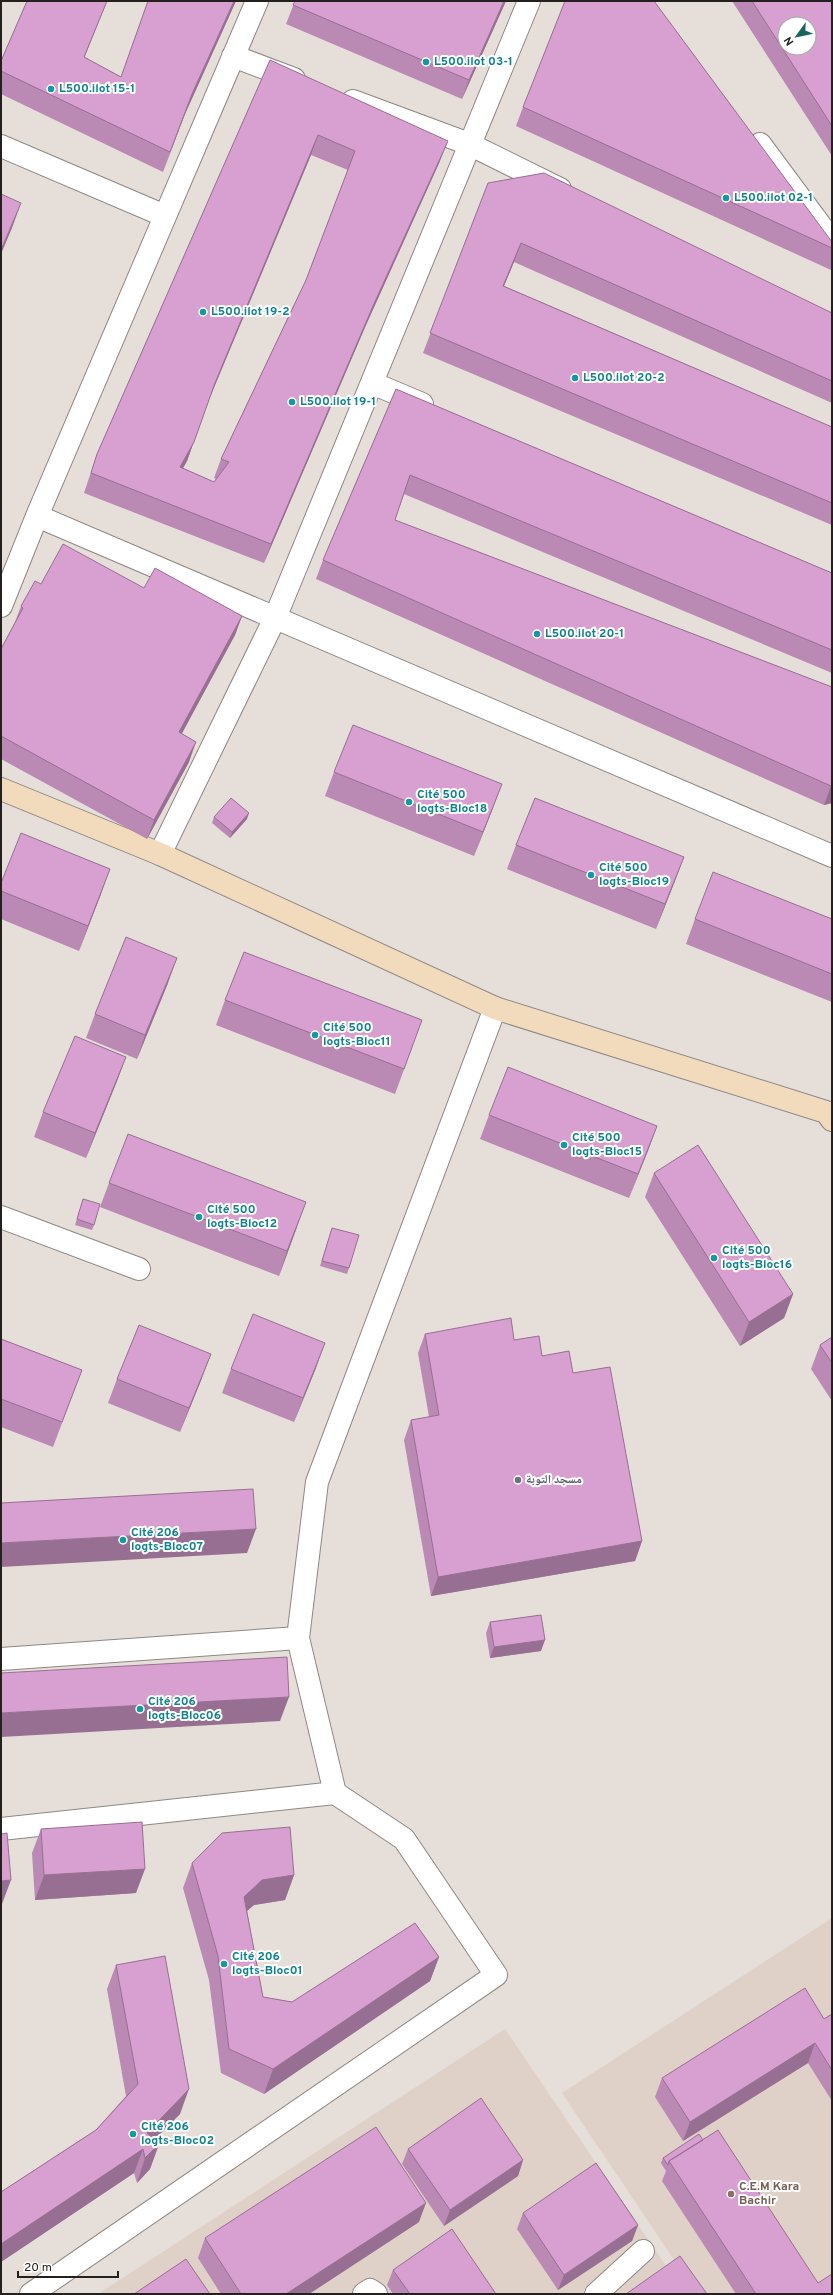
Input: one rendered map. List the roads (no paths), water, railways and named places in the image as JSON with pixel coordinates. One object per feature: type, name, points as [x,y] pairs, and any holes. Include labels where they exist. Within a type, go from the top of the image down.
[{"type":"street","points":[[1,606],[37,516],[257,1]]},
{"type":"street","points":[[160,854],[275,618],[529,1]]},
{"type":"street","points":[[233,56],[315,86]]},
{"type":"street","points":[[337,95],[469,144],[576,196]]},
{"type":"street","points":[[747,127],[832,241]]},
{"type":"street","points":[[1,146],[166,216]]},
{"type":"street","points":[[372,383],[438,410]]},
{"type":"street","points":[[37,516],[832,856]]},
{"type":"street","points":[[1,789],[160,854],[495,1008],[826,1112],[832,1120]]},
{"type":"street","points":[[336,1793],[298,1638],[317,1482],[495,1008]]},
{"type":"street","points":[[1,1216],[139,1269]]},
{"type":"street","points":[[1,1659],[298,1638]]},
{"type":"street","points":[[1,1829],[336,1793],[404,1838],[496,1975],[31,2294]]},
{"type":"street","points":[[596,2294],[643,2251]]},
{"type":"street","points":[[364,2294],[370,2290],[376,2294]]},
{"type":"place","name":"L500.ilot 03-1","points":[[426,62]]},
{"type":"place","name":"L500.ilot 15-1","points":[[51,89]]},
{"type":"place","name":"L500.ilot 02-1","points":[[726,198]]},
{"type":"place","name":"L500.ilot 19-2","points":[[203,312]]},
{"type":"place","name":"L500.ilot 20-2","points":[[575,378]]},
{"type":"place","name":"L500.ilot 19-1","points":[[292,402]]},
{"type":"place","name":"L500.ilot 20-1","points":[[537,634]]},
{"type":"place","name":"Cité 500 logts-Bloc18","points":[[409,802]]},
{"type":"place","name":"Cité 500 logts-Bloc19","points":[[591,875]]},
{"type":"place","name":"Cité 500 logts-Bloc11","points":[[315,1035]]},
{"type":"place","name":"Cité 500 logts-Bloc15","points":[[564,1145]]},
{"type":"place","name":"Cité 500 logts-Bloc12","points":[[199,1217]]},
{"type":"place","name":"Cité 500 logts-Bloc16","points":[[714,1258]]},
{"type":"place","name":"مسجد التوبة","points":[[518,1480]]},
{"type":"place","name":"Cité 206 logts-Bloc07","points":[[123,1540]]},
{"type":"place","name":"Cité 206 logts-Bloc06","points":[[140,1709]]},
{"type":"place","name":"Cité 206 logts-Bloc01","points":[[224,1964]]},
{"type":"place","name":"Cité 206 logts-Bloc02","points":[[133,2134]]},
{"type":"place","name":"C.E.M Kara Bachir","points":[[731,2194]]}]
